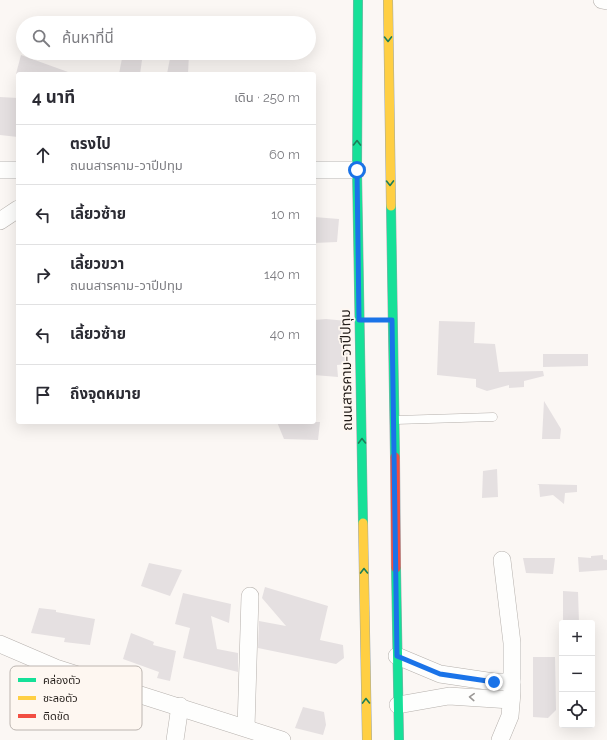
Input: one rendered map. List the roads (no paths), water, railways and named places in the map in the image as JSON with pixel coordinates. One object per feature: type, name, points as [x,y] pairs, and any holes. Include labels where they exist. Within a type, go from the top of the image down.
[{"type":"main road","name":"ถนนสารคาม-วาปีปทุม","points":[[358,0],[357,170],[367,740]]},
{"type":"main road","points":[[388,0],[388,320],[393,420],[399,740]]},
{"type":"main road","points":[[359,320],[372,320]]},
{"type":"street","points":[[602,0],[607,1]]},
{"type":"street","points":[[0,170],[16,170]]},
{"type":"street","points":[[316,170],[357,170]]},
{"type":"street","points":[[0,221],[16,209]]},
{"type":"street","points":[[500,740],[510,716],[512,682],[512,643],[502,560]]},
{"type":"street","points":[[246,728],[250,596]]},
{"type":"street","points":[[0,644],[51,666]]},
{"type":"street","points":[[397,656],[440,674],[494,682],[512,682]]},
{"type":"street","points":[[142,694],[282,740]]},
{"type":"street","points":[[398,705],[450,696],[511,700]]},
{"type":"street","points":[[175,740],[180,706]]},
{"type":"lane","points":[[393,420],[493,417]]}]
